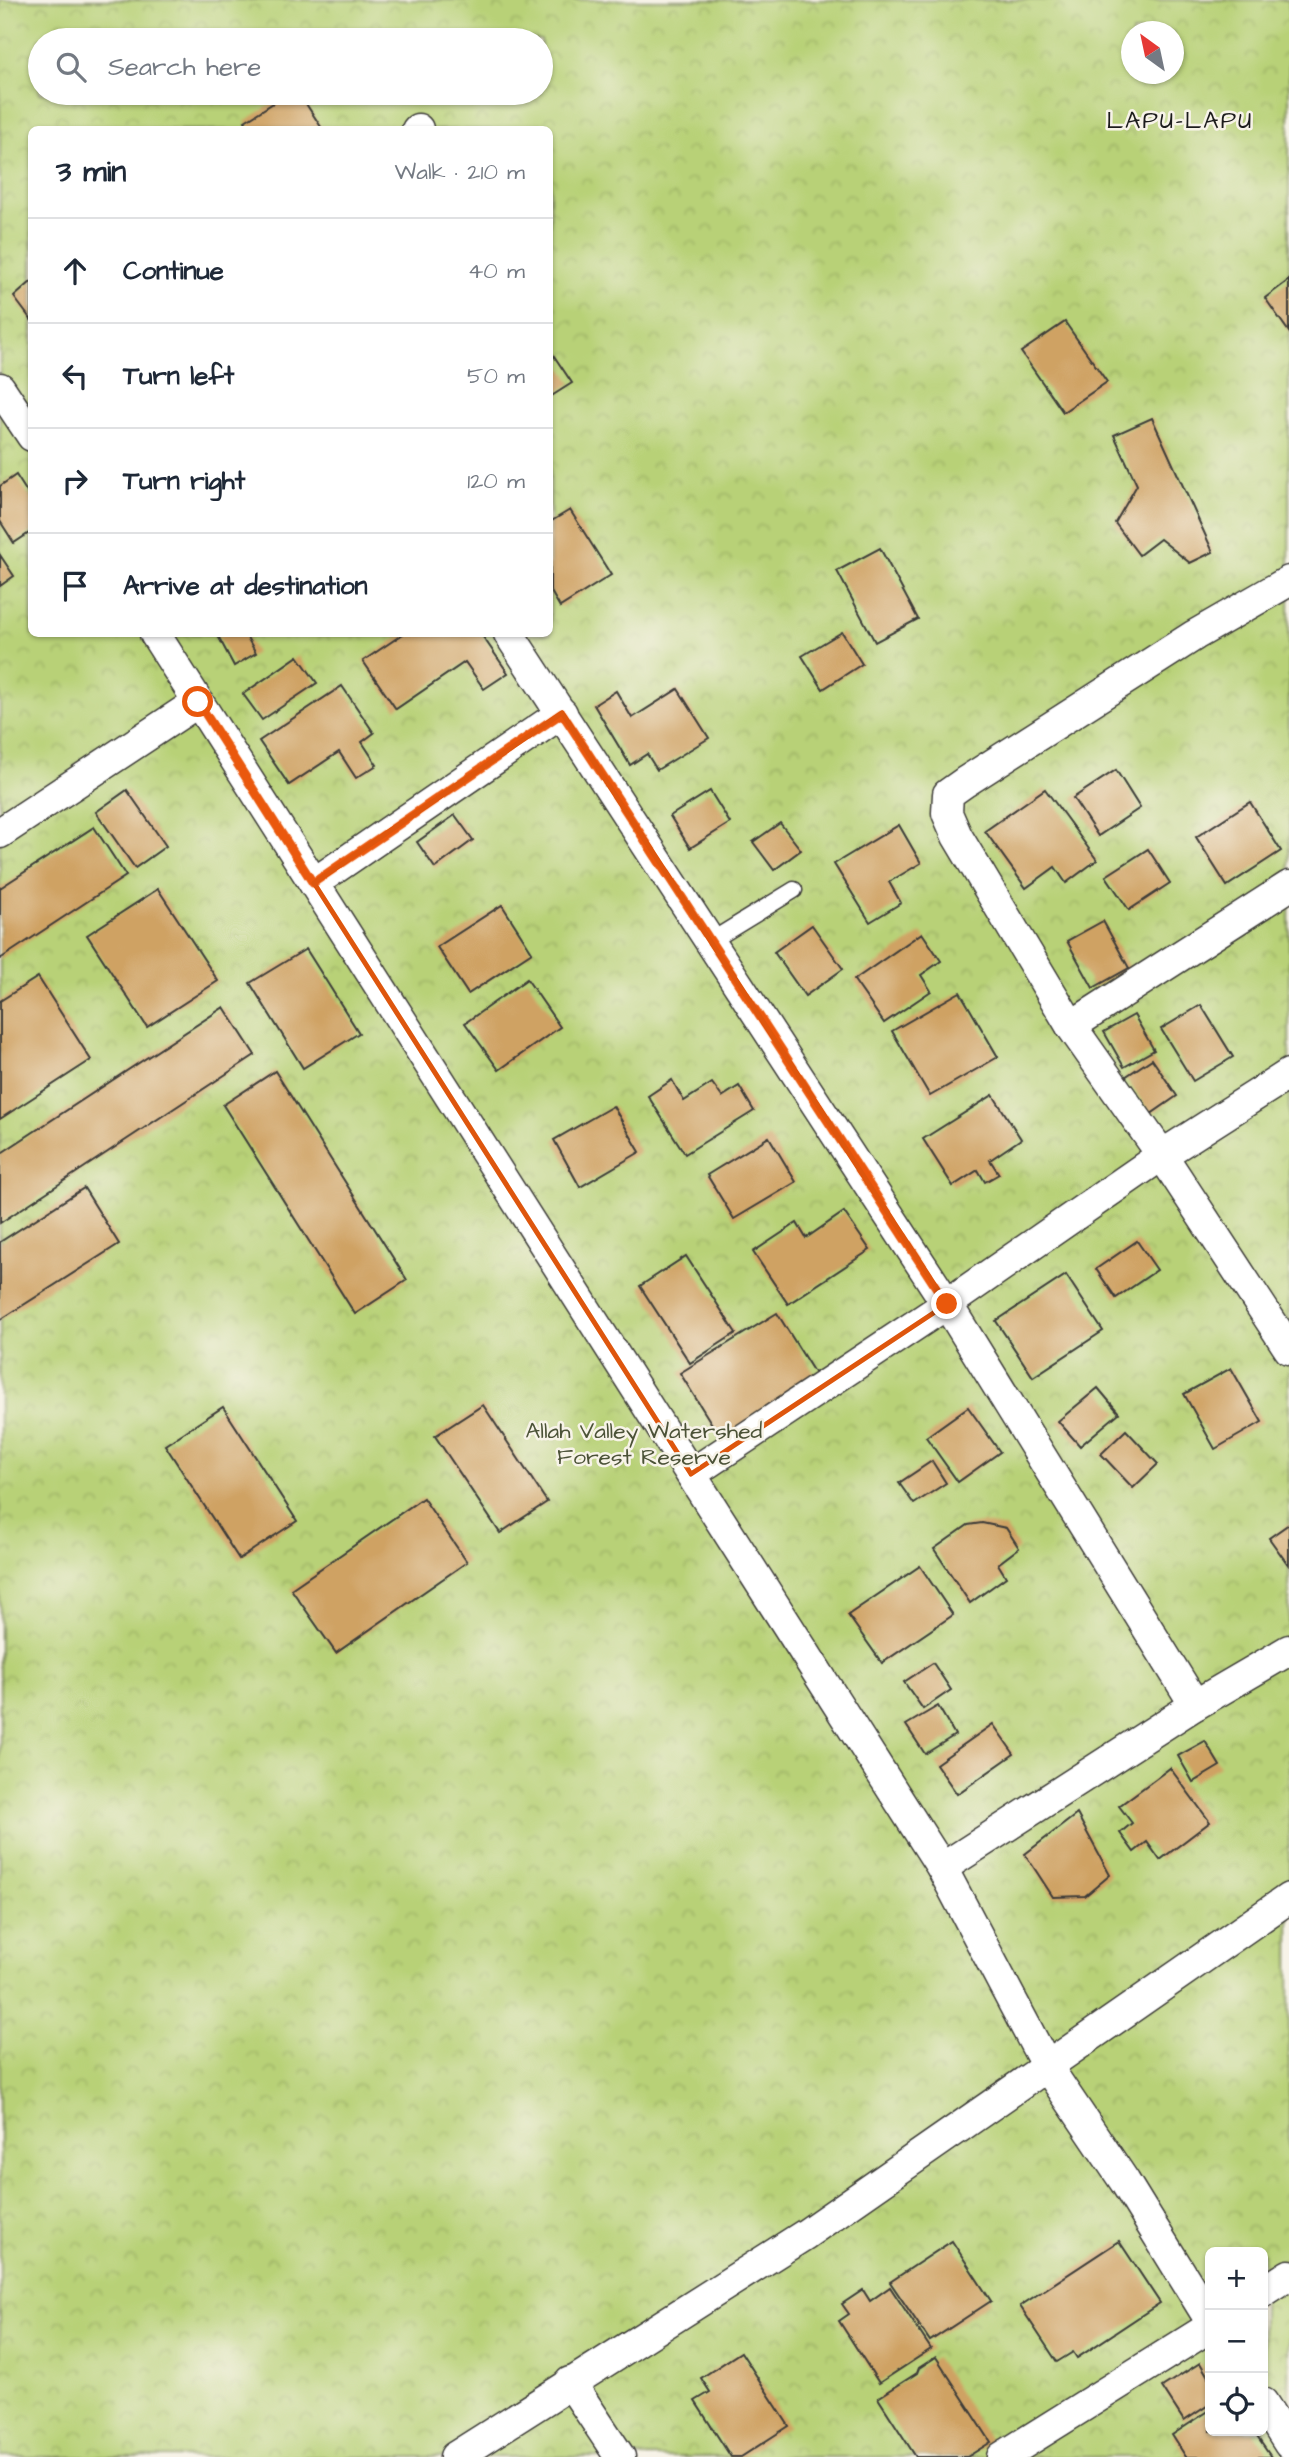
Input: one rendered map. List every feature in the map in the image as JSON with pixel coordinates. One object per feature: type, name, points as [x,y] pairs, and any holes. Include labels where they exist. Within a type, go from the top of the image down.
[{"type":"street","points":[[10,395],[28,429]]},
{"type":"street","points":[[1289,581],[1195,635],[948,794],[947,813],[957,836],[1071,1026],[1162,1155],[1289,1349]]},
{"type":"street","points":[[157,637],[942,1868],[1046,2065],[1125,2182],[1205,2312]]},
{"type":"street","points":[[511,637],[947,1304],[1195,1705]]},
{"type":"street","points":[[0,833],[198,702]]},
{"type":"street","points":[[313,883],[562,713]]},
{"type":"street","points":[[1071,1026],[1289,886]]},
{"type":"street","points":[[691,1474],[947,1304],[1162,1155],[1289,1074]]},
{"type":"street","points":[[942,1868],[1195,1705],[1289,1650]]},
{"type":"street","points":[[455,2457],[806,2234],[1289,1898]]},
{"type":"street","points":[[1268,2289],[1289,2275]]},
{"type":"street","points":[[1002,2457],[1205,2330]]},
{"type":"street","points":[[570,2382],[620,2457]]},
{"type":"street","points":[[1268,2411],[1289,2444]]},
{"type":"lane","points":[[711,941],[794,890]]},
{"type":"highlighted area","points":[[562,713],[947,1304],[691,1474],[314,883]]},
{"type":"green space","name":"Allah Valley Watershed Forest Reserve","points":[[0,0],[1289,0],[1289,2457],[0,2457]]},
{"type":"building","points":[[270,105],[307,105],[320,126],[248,126],[245,121]]},
{"type":"building","points":[[1289,280],[1289,332],[1265,298]]},
{"type":"building","points":[[28,285],[28,316],[14,297]]},
{"type":"building","points":[[1065,322],[1107,382],[1063,412],[1021,352]]},
{"type":"building","points":[[553,354],[572,383],[553,395]]},
{"type":"building","points":[[1152,418],[1213,552],[1190,563],[1160,539],[1139,555],[1115,523],[1137,485],[1114,435]]},
{"type":"building","points":[[16,475],[28,494],[28,534],[14,543],[0,521],[0,486]]},
{"type":"building","points":[[570,510],[611,575],[560,607],[553,595],[553,520]]},
{"type":"building","points":[[880,548],[918,619],[875,642],[837,571]]},
{"type":"building","points":[[0,555],[14,576],[0,586]]},
{"type":"building","points":[[842,632],[862,664],[823,689],[802,656]]},
{"type":"building","points":[[219,637],[247,637],[256,653],[234,666]]},
{"type":"building","points":[[399,637],[483,637],[508,673],[484,689],[465,662],[396,709],[363,661]]},
{"type":"building","points":[[298,656],[317,683],[262,720],[243,694]]},
{"type":"building","points":[[342,686],[374,733],[362,742],[377,765],[356,778],[339,752],[289,785],[259,741]]},
{"type":"building","points":[[678,689],[709,738],[657,770],[647,754],[630,765],[594,705],[616,691],[632,718]]},
{"type":"building","points":[[1116,770],[1140,808],[1098,836],[1073,798]]},
{"type":"building","points":[[1045,789],[1097,860],[1066,883],[1055,867],[1026,888],[985,831]]},
{"type":"building","points":[[127,790],[166,846],[135,868],[96,812]]},
{"type":"building","points":[[710,791],[730,823],[690,848],[670,816]]},
{"type":"building","points":[[1250,802],[1281,851],[1227,886],[1196,837]]},
{"type":"building","points":[[455,815],[473,840],[435,868],[417,842]]},
{"type":"building","points":[[780,823],[801,850],[774,870],[753,842]]},
{"type":"building","points":[[899,825],[921,863],[889,882],[901,903],[870,922],[834,864]]},
{"type":"building","points":[[94,827],[126,876],[0,959],[0,888]]},
{"type":"building","points":[[1148,849],[1170,883],[1129,910],[1106,876]]},
{"type":"building","points":[[158,889],[218,981],[147,1027],[87,935]]},
{"type":"building","points":[[502,905],[532,952],[468,994],[437,947]]},
{"type":"building","points":[[1103,921],[1129,968],[1093,988],[1067,941]]},
{"type":"building","points":[[812,925],[843,969],[805,996],[774,952]]},
{"type":"building","points":[[922,933],[941,961],[921,975],[931,991],[884,1023],[854,980]]},
{"type":"building","points":[[306,949],[359,1033],[303,1068],[250,983]]},
{"type":"building","points":[[38,977],[91,1060],[0,1119],[0,1001]]},
{"type":"building","points":[[527,979],[560,1027],[499,1070],[465,1023]]},
{"type":"building","points":[[960,992],[998,1057],[930,1096],[892,1031]]},
{"type":"building","points":[[1201,1005],[1233,1057],[1193,1081],[1161,1029]]},
{"type":"building","points":[[224,1007],[255,1055],[0,1223],[0,1154]]},
{"type":"building","points":[[1134,1015],[1154,1050],[1124,1067],[1104,1032]]},
{"type":"building","points":[[1152,1059],[1177,1096],[1151,1114],[1125,1077]]},
{"type":"building","points":[[275,1071],[407,1280],[355,1314],[223,1105]]},
{"type":"building","points":[[672,1080],[684,1101],[712,1083],[722,1097],[739,1086],[754,1111],[685,1154],[648,1096]]},
{"type":"building","points":[[993,1095],[1021,1139],[990,1160],[999,1174],[985,1182],[978,1170],[953,1186],[923,1139]]},
{"type":"building","points":[[613,1106],[640,1152],[580,1187],[554,1140]]},
{"type":"building","points":[[769,1137],[796,1182],[734,1219],[707,1175]]},
{"type":"building","points":[[84,1188],[119,1244],[0,1320],[0,1242]]},
{"type":"building","points":[[844,1212],[870,1250],[788,1304],[753,1252],[797,1223],[806,1238]]},
{"type":"building","points":[[1137,1241],[1157,1270],[1116,1298],[1096,1269]]},
{"type":"building","points":[[686,1256],[736,1333],[690,1363],[640,1286]]},
{"type":"building","points":[[1066,1275],[1103,1331],[1033,1377],[996,1321]]},
{"type":"building","points":[[777,1313],[820,1382],[723,1442],[680,1373]]},
{"type":"building","points":[[1231,1368],[1262,1422],[1215,1449],[1184,1394]]},
{"type":"building","points":[[1098,1388],[1119,1413],[1080,1446],[1058,1421]]},
{"type":"building","points":[[483,1405],[547,1502],[500,1533],[435,1436]]},
{"type":"building","points":[[223,1407],[297,1521],[239,1559],[165,1445]]},
{"type":"building","points":[[968,1407],[1000,1452],[958,1482],[926,1437]]},
{"type":"building","points":[[1126,1430],[1158,1464],[1133,1488],[1101,1454]]},
{"type":"building","points":[[932,1461],[946,1483],[914,1504],[899,1483]]},
{"type":"building","points":[[423,1498],[467,1562],[336,1653],[291,1589]]},
{"type":"building","points":[[982,1523],[1006,1528],[1019,1548],[998,1564],[1006,1577],[970,1603],[934,1549],[968,1525]]},
{"type":"building","points":[[1289,1524],[1289,1566],[1269,1538]]},
{"type":"building","points":[[920,1566],[953,1615],[882,1663],[848,1615]]},
{"type":"building","points":[[933,1663],[951,1690],[923,1709],[904,1682]]},
{"type":"building","points":[[938,1706],[955,1735],[925,1754],[906,1725]]},
{"type":"building","points":[[993,1724],[1014,1754],[957,1794],[936,1764]]},
{"type":"building","points":[[1205,1741],[1220,1766],[1193,1782],[1178,1756]]},
{"type":"building","points":[[1170,1768],[1210,1822],[1160,1860],[1147,1842],[1134,1852],[1120,1833],[1132,1823],[1119,1806]]},
{"type":"building","points":[[1077,1814],[1110,1875],[1085,1896],[1053,1897],[1025,1854]]},
{"type":"building","points":[[952,2241],[991,2301],[930,2341],[890,2282]]},
{"type":"building","points":[[1119,2241],[1160,2303],[1077,2358],[1073,2352],[1057,2362],[1020,2306]]},
{"type":"building","points":[[890,2287],[931,2349],[879,2383],[839,2321],[849,2314],[842,2304],[863,2290],[870,2301]]},
{"type":"building","points":[[741,2352],[789,2426],[741,2457],[731,2457],[695,2401],[710,2392],[701,2378]]},
{"type":"building","points":[[936,2357],[991,2442],[967,2457],[916,2457],[878,2398]]},
{"type":"building","points":[[1200,2363],[1205,2372],[1205,2407],[1184,2421],[1162,2387]]},
{"type":"building","points":[[1205,2413],[1205,2436],[1256,2436],[1271,2457],[1186,2457],[1172,2435]]},
{"type":"district","name":"LAPU-LAPU","points":[[1180,120]]},
{"type":"route","points":[[198,702],[313,883],[562,713],[947,1304]]}]
